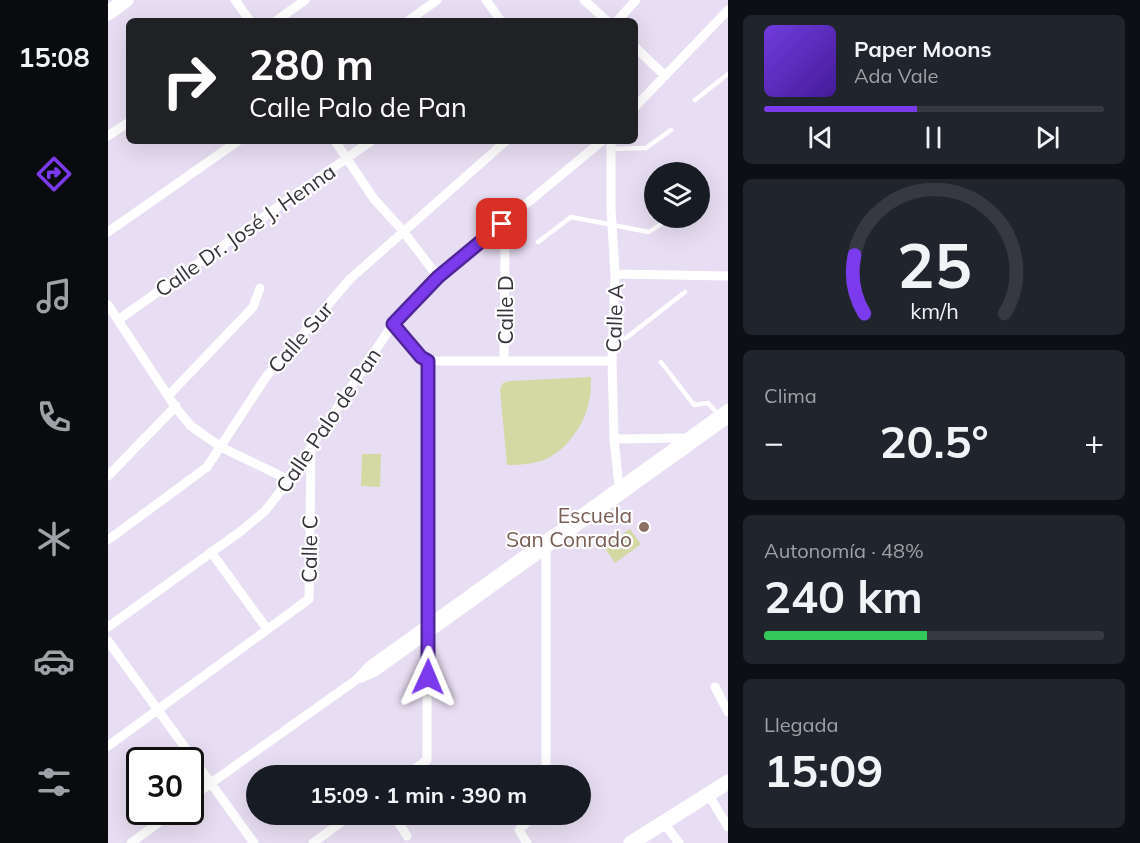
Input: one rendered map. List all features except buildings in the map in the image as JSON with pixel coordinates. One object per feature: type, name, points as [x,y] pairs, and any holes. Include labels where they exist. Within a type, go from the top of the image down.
[{"type":"main road","points":[[108,13],[126,0]]},
{"type":"main road","points":[[630,843],[728,782]]},
{"type":"street","points":[[235,0],[248,18]]},
{"type":"street","points":[[280,18],[305,0]]},
{"type":"street","points":[[412,18],[437,0]]},
{"type":"street","points":[[486,0],[499,18]]},
{"type":"street","points":[[584,0],[605,18]]},
{"type":"street","points":[[620,18],[636,0]]},
{"type":"street","points":[[638,104],[728,10]]},
{"type":"street","points":[[638,50],[665,76]]},
{"type":"street","points":[[108,136],[126,124]]},
{"type":"street","points":[[108,232],[234,144]]},
{"type":"street","points":[[337,144],[375,199],[404,231],[438,277]]},
{"type":"street","name":"Calle Dr. José J. Henna","points":[[118,320],[367,144]]},
{"type":"street","name":"Calle Sur","points":[[108,540],[207,467],[266,377],[350,279],[503,144]]},
{"type":"street","name":"Calle Palo de Pan","points":[[108,627],[241,531],[265,511],[289,480],[393,324],[438,277],[598,144]]},
{"type":"street","name":"Calle A","points":[[611,145],[615,274],[612,361],[614,439],[621,490]]},
{"type":"street","name":"Calle D","points":[[502,224],[505,251],[504,361]]},
{"type":"street","points":[[615,274],[728,276]]},
{"type":"street","points":[[169,395],[253,307],[260,288]]},
{"type":"street","points":[[108,305],[191,426],[221,447],[289,480]]},
{"type":"street","points":[[393,324],[421,357],[428,361],[612,361]]},
{"type":"street","points":[[420,765],[427,760],[428,361]]},
{"type":"street","points":[[108,476],[176,406]]},
{"type":"street","points":[[621,490],[685,438],[728,408]]},
{"type":"street","points":[[204,788],[357,680],[375,672],[428,629],[621,490],[728,419]]},
{"type":"street","points":[[614,439],[685,438]]},
{"type":"street","name":"Calle C","points":[[267,629],[309,599],[311,447]]},
{"type":"street","points":[[546,544],[546,765]]},
{"type":"street","points":[[108,746],[267,629],[211,552]]},
{"type":"street","points":[[108,641],[254,843]]},
{"type":"street","points":[[715,687],[728,712]]},
{"type":"street","points":[[708,794],[728,827]]},
{"type":"street","points":[[664,823],[679,843]]},
{"type":"street","points":[[131,843],[155,825]]},
{"type":"street","points":[[313,843],[337,825]]},
{"type":"street","points":[[400,825],[407,836]]},
{"type":"street","points":[[524,825],[519,830],[527,843]]},
{"type":"lane","points":[[695,100],[728,74]]},
{"type":"lane","points":[[611,145],[646,148],[671,129]]},
{"type":"lane","points":[[538,242],[571,217],[649,232],[655,228]]},
{"type":"lane","points":[[613,338],[626,338],[685,292]]},
{"type":"lane","points":[[661,362],[694,405],[708,403],[718,414]]},
{"type":"green space","points":[[591,377],[587,410],[579,427],[567,443],[544,460],[507,465],[500,389],[503,383]]},
{"type":"green space","points":[[362,454],[381,454],[380,487],[361,486]]},
{"type":"green space","points":[[630,529],[641,544],[615,563],[604,547]]},
{"type":"place","name":"Escuela San Conrado","points":[[644,527]]},
{"type":"route","points":[[428,677],[428,361],[421,357],[393,324],[438,277],[502,224]]}]
